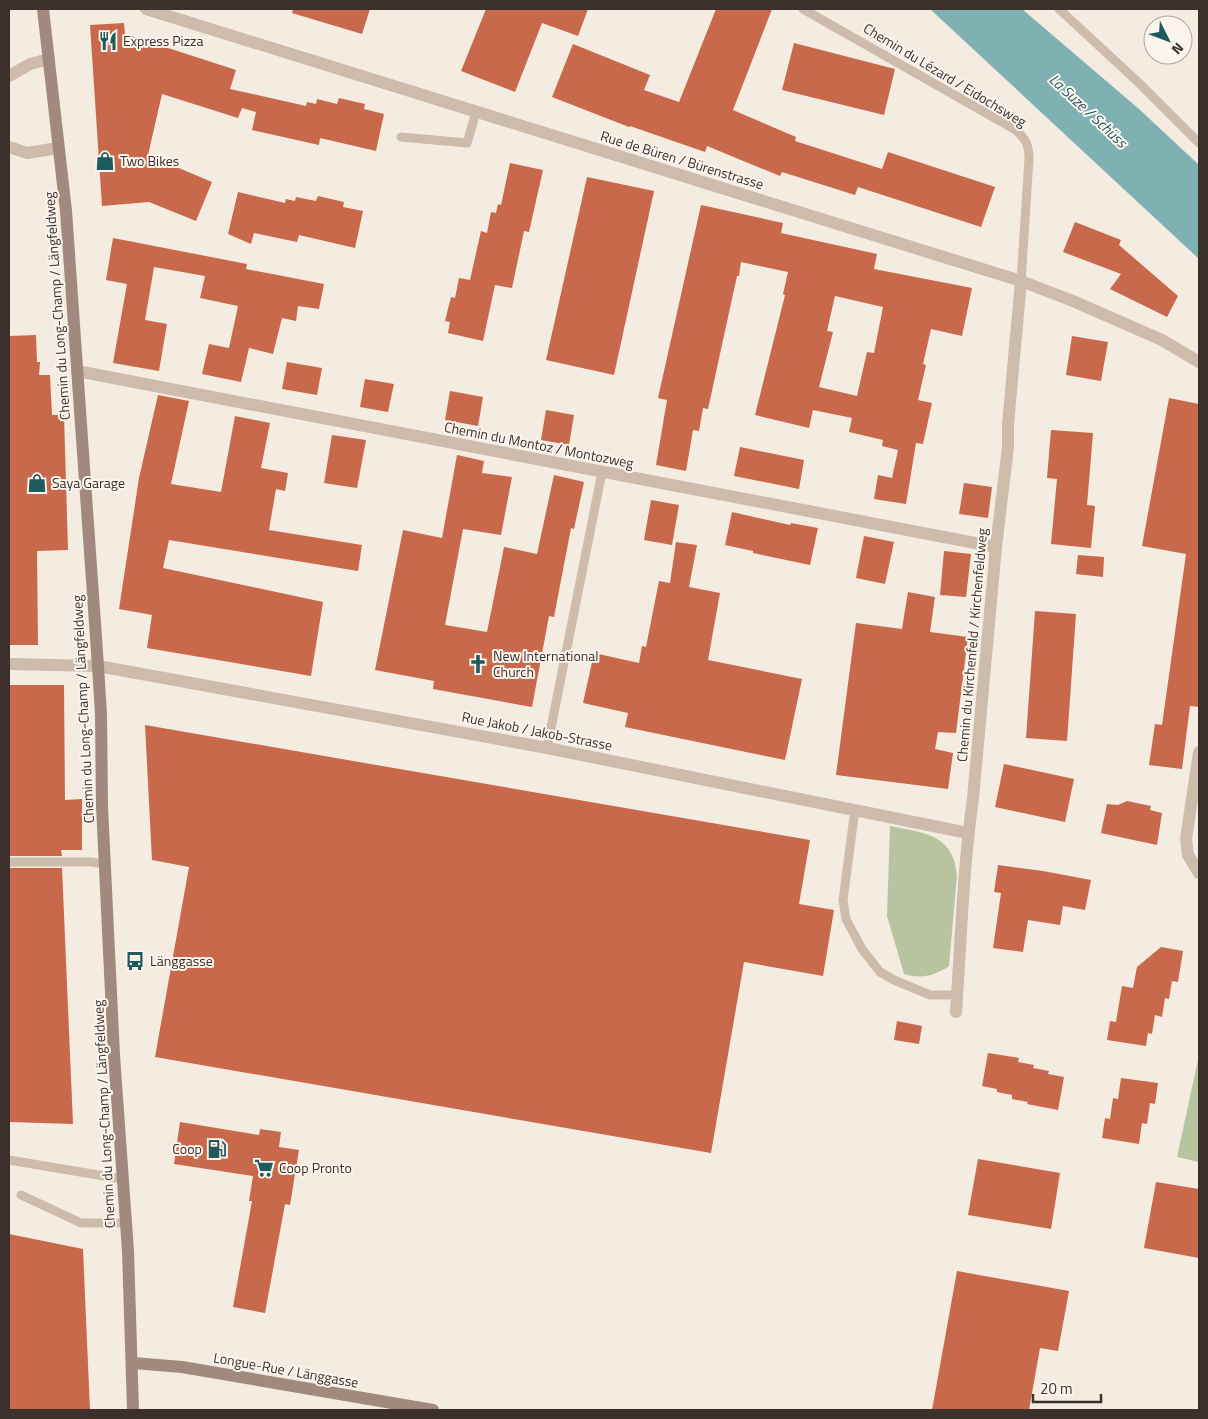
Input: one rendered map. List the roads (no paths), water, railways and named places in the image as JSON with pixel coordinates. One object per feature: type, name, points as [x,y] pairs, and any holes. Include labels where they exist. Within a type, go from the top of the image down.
[{"type":"main road","name":"Chemin du Long-Champ / Längfeldweg","points":[[43,9],[66,211],[98,666],[105,864],[122,1179],[128,1251],[133,1410]]},
{"type":"main road","name":"Longue-Rue / Länggasse","points":[[133,1363],[182,1367],[433,1410]]},
{"type":"street","name":"Rue de Büren / Bürenstrasse","points":[[146,9],[1021,281],[1073,301],[1162,340],[1199,362]]},
{"type":"street","points":[[9,76],[30,64],[49,59]]},
{"type":"street","points":[[9,147],[26,153],[58,148]]},
{"type":"street","name":"Chemin du Kirchenfeld / Kirchenfeldweg","points":[[956,1012],[959,944],[968,833],[973,798],[996,547],[1008,447],[1008,424],[1021,281]]},
{"type":"street","name":"Chemin du Montoz / Montozweg","points":[[77,371],[996,547]]},
{"type":"street","name":"Rue Jakob / Jakob-Strasse","points":[[9,664],[98,666],[547,748],[968,833]]},
{"type":"street","points":[[1199,752],[1186,839],[1190,860],[1199,873]]},
{"type":"lane","name":"Chemin du Lézard / Eidochsweg","points":[[803,9],[1014,129],[1026,140],[1029,149],[1029,159],[1021,281]]},
{"type":"lane","points":[[1059,9],[1138,82],[1199,143]]},
{"type":"lane","points":[[401,137],[467,143],[476,112]]},
{"type":"lane","points":[[547,748],[602,472]]},
{"type":"lane","points":[[855,809],[843,900],[846,919],[862,949],[880,972],[894,980],[930,995],[957,995]]},
{"type":"lane","points":[[9,862],[91,862],[105,864]]},
{"type":"lane","points":[[9,1160],[122,1179]]},
{"type":"lane","points":[[20,1195],[81,1223],[125,1223]]},
{"type":"water","name":"La Suze / Schüss","points":[[930,9],[1022,9],[1139,109],[1199,165],[1199,259]]},
{"type":"place","name":"Express Pizza","points":[[108,41]]},
{"type":"place","name":"Two Bikes","points":[[105,161]]},
{"type":"place","name":"Saya Garage","points":[[37,483]]},
{"type":"place","name":"New International Church","points":[[478,664]]},
{"type":"place","name":"Länggasse","points":[[135,961]]},
{"type":"place","name":"Coop","points":[[217,1149]]},
{"type":"place","name":"Coop Pronto","points":[[264,1168]]}]
